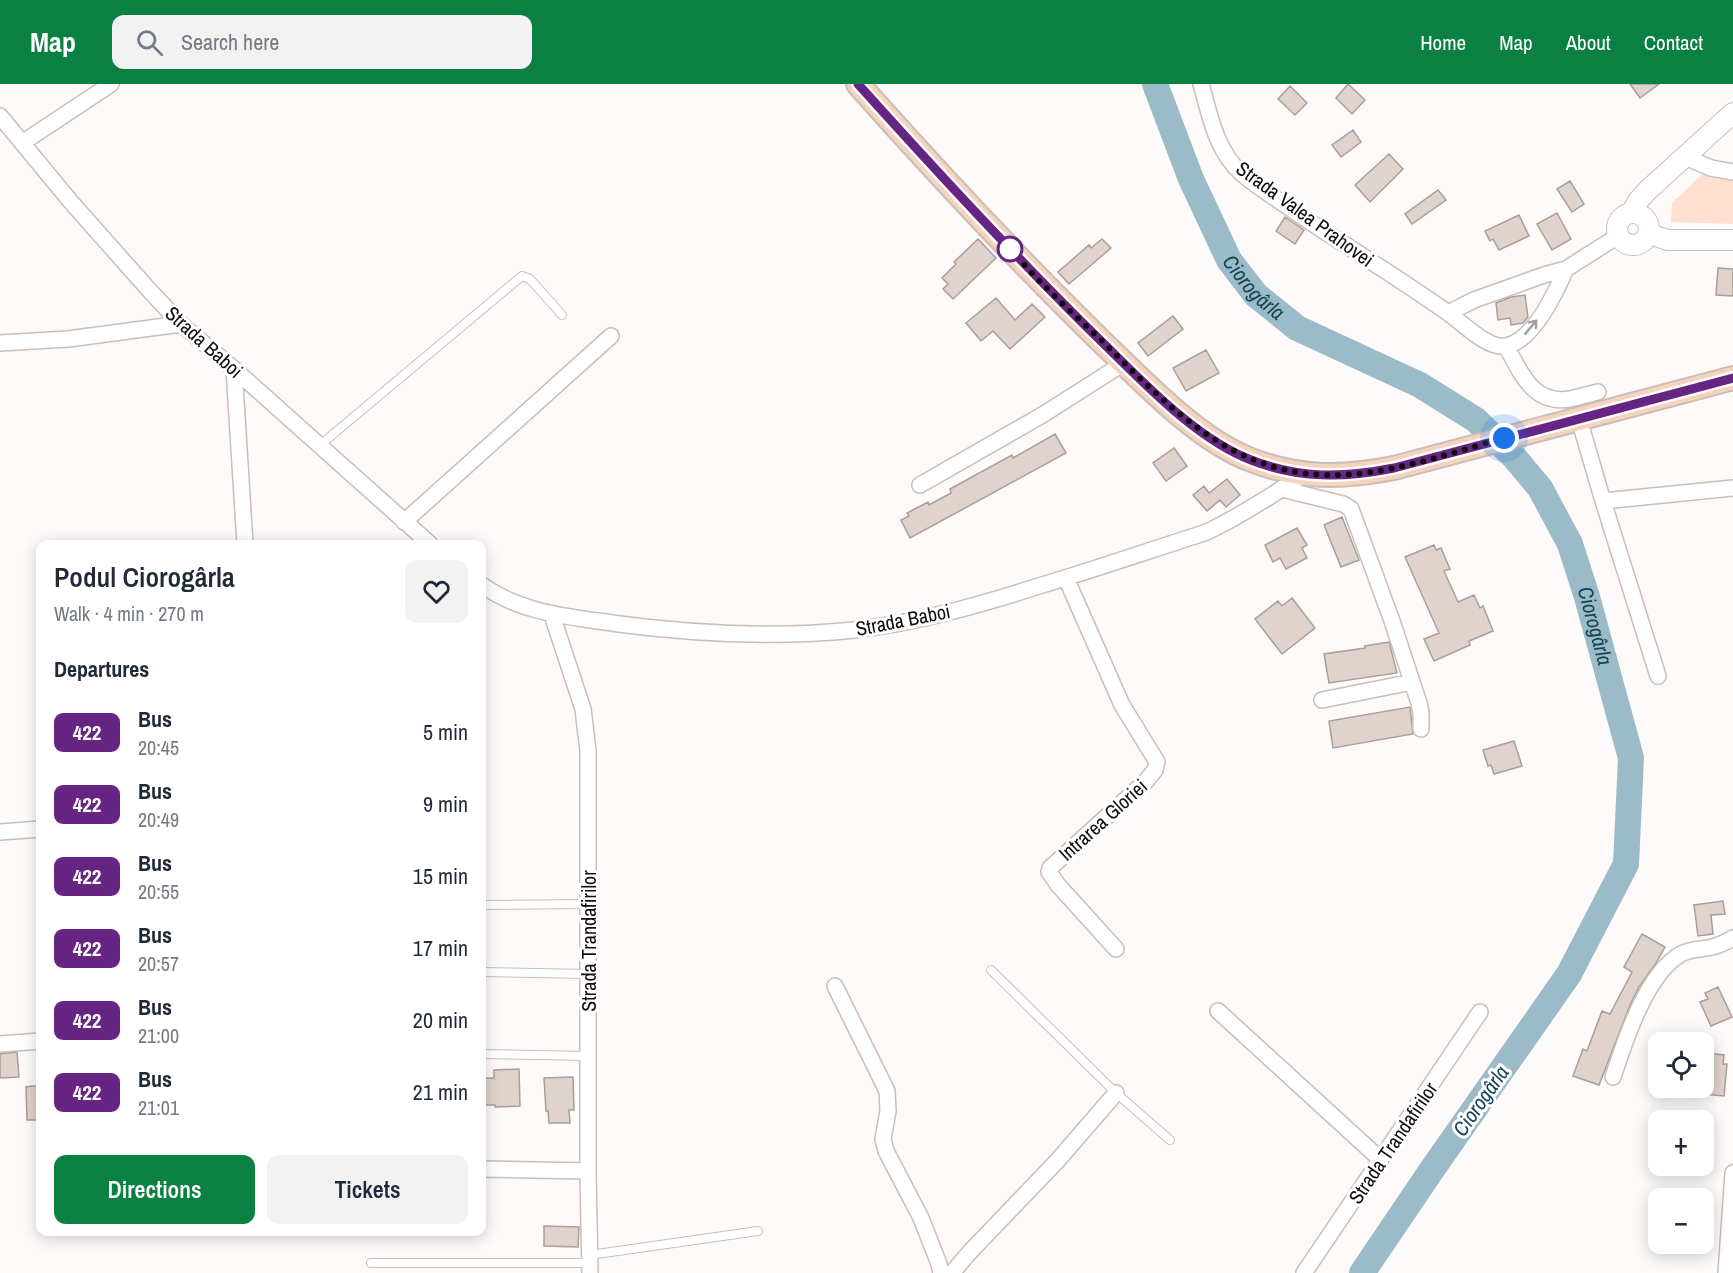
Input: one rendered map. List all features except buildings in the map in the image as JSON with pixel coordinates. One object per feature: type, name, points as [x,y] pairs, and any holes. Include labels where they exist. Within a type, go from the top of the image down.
[{"type":"main road","points":[[858,84],[1006,245],[1124,363],[1186,419],[1225,447],[1249,459],[1280,470],[1305,474],[1348,475],[1394,468],[1733,378]]},
{"type":"street","points":[[22,143],[111,84]]},
{"type":"street","name":"Strada Valea Prahovei","points":[[1201,84],[1218,141],[1227,157],[1241,173],[1448,313],[1481,338],[1493,345],[1506,346]]},
{"type":"street","name":"Strada Baboi","points":[[0,116],[71,202],[181,324],[425,540]]},
{"type":"street","points":[[1632,212],[1648,190],[1728,123]]},
{"type":"street","points":[[1685,157],[1711,168],[1733,172]]},
{"type":"street","points":[[1632,212],[1644,216],[1649,228],[1648,234],[1645,240],[1634,245],[1628,244],[1618,236],[1617,223],[1626,214],[1632,212]]},
{"type":"street","points":[[1648,234],[1668,240],[1733,240]]},
{"type":"street","points":[[1448,313],[1474,300],[1566,269],[1618,236]]},
{"type":"street","points":[[1566,269],[1547,305],[1528,332],[1518,341],[1506,346],[1523,377],[1535,391],[1551,398],[1569,399],[1598,392]]},
{"type":"street","points":[[0,343],[68,339],[181,324]]},
{"type":"street","points":[[404,522],[611,336]]},
{"type":"street","points":[[920,485],[1044,414],[1124,363]]},
{"type":"street","points":[[234,369],[245,540]]},
{"type":"street","points":[[1575,420],[1658,676]]},
{"type":"street","name":"Strada Baboi","points":[[486,588],[522,606],[552,615],[641,627],[721,633],[808,634],[856,630],[932,617],[998,599],[1207,531],[1232,520],[1305,474]]},
{"type":"street","points":[[1602,501],[1733,488]]},
{"type":"street","points":[[1282,489],[1343,504],[1351,509],[1385,600],[1412,682],[1421,713],[1421,729]]},
{"type":"street","name":"Intrarea Gloriei","points":[[1065,578],[1122,705],[1157,762],[1155,770],[1146,781],[1048,872],[1116,949]]},
{"type":"street","name":"Strada Trandafirilor","points":[[552,615],[583,709],[588,751],[590,1264]]},
{"type":"street","points":[[1322,700],[1412,682]]},
{"type":"street","points":[[0,832],[36,829]]},
{"type":"street","points":[[1612,1077],[1629,1027],[1652,985],[1667,965],[1680,955],[1696,948],[1715,946],[1733,938]]},
{"type":"street","points":[[835,986],[887,1091],[888,1111],[883,1139],[886,1151],[921,1218],[941,1273]]},
{"type":"street","points":[[1218,1011],[1382,1160]]},
{"type":"street","name":"Strada Trandafirilor","points":[[1304,1273],[1480,1012]]},
{"type":"street","points":[[0,1044],[36,1041]]},
{"type":"street","points":[[952,1273],[1058,1160],[1116,1093]]},
{"type":"street","points":[[486,1169],[588,1171]]},
{"type":"street","points":[[1726,1273],[1733,1173]]},
{"type":"lane","points":[[319,446],[522,276],[530,279],[562,315]]},
{"type":"lane","points":[[486,905],[589,904]]},
{"type":"lane","points":[[991,970],[1116,1093],[1170,1140]]},
{"type":"lane","points":[[486,972],[588,974]]},
{"type":"lane","points":[[486,1054],[588,1056]]},
{"type":"lane","points":[[371,1263],[590,1264],[758,1231]]},
{"type":"shaded area","points":[[1705,172],[1733,176],[1733,224],[1671,222],[1672,203]]},
{"type":"waterway","name":"Ciorogârla","points":[[1155,84],[1191,179],[1229,260],[1256,295],[1297,328],[1420,385],[1476,420],[1514,457],[1540,488],[1570,544],[1587,597],[1631,758],[1626,864],[1569,974],[1362,1273]]},
{"type":"bus line","name":"422","points":[[858,84],[1012,251],[1138,377],[1206,435],[1249,459],[1280,470],[1328,476],[1394,468],[1733,378]]},
{"type":"route","points":[[1010,249],[1138,377],[1206,435],[1249,459],[1280,470],[1328,476],[1348,475],[1394,468],[1504,438]]}]
